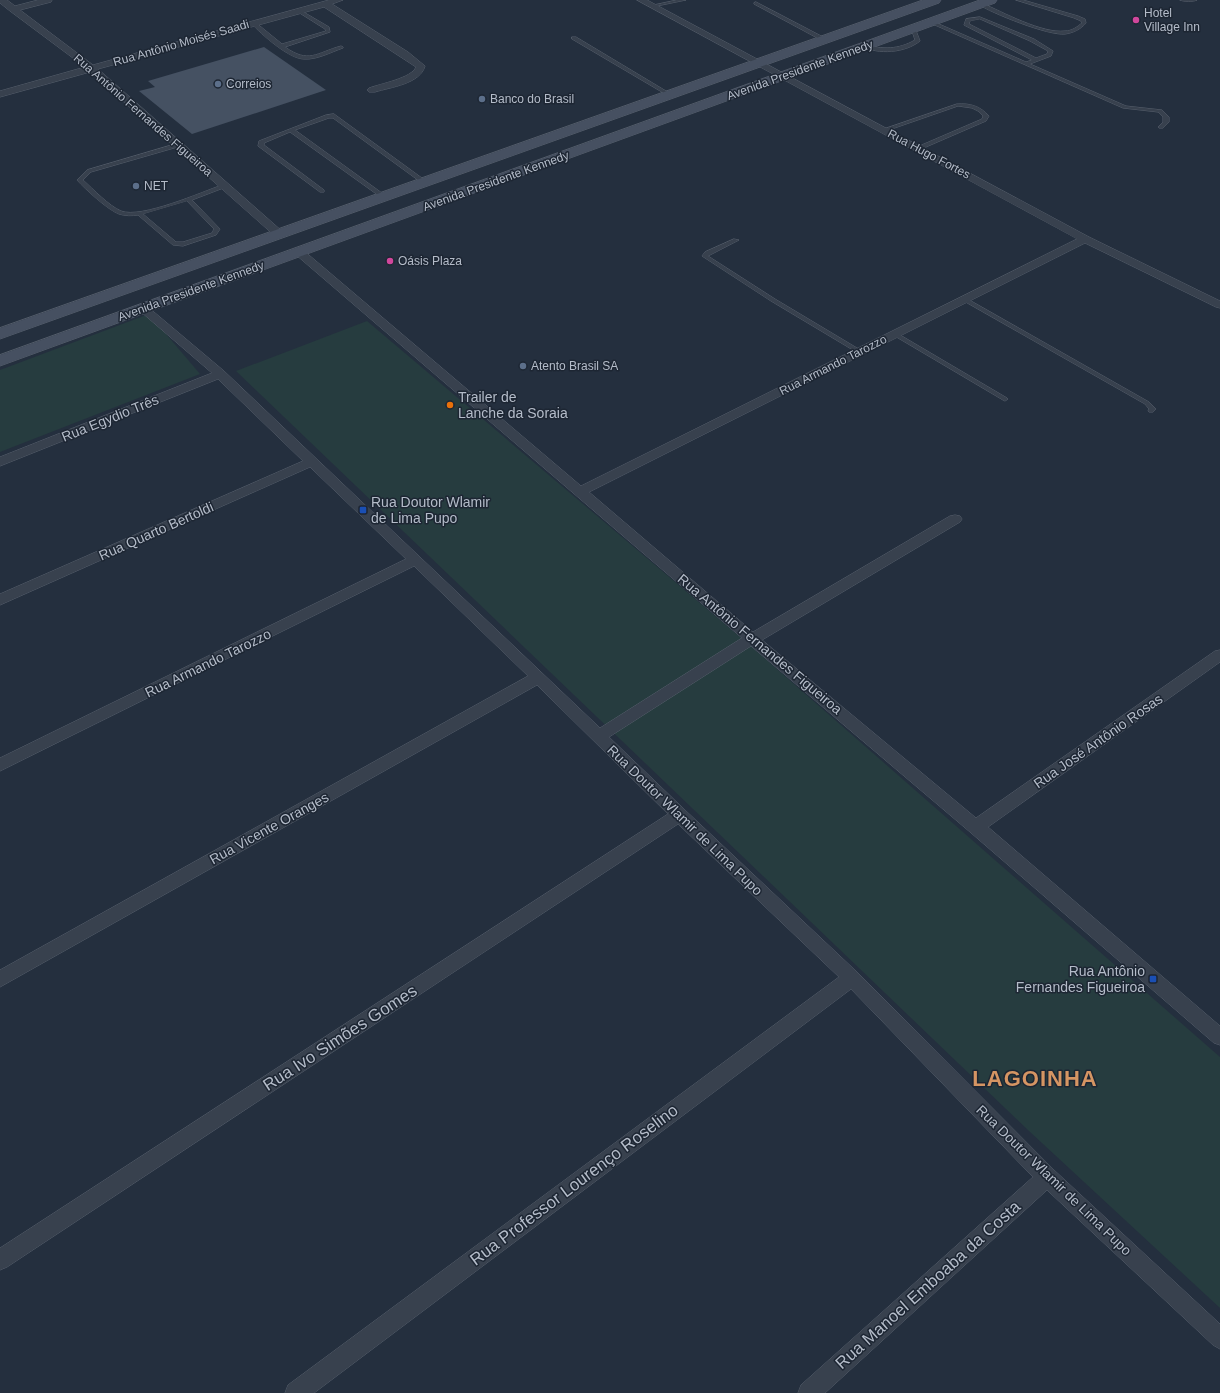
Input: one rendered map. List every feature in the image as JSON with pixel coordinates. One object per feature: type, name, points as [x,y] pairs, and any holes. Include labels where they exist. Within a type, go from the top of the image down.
[{"type":"main road","name":"Avenida Presidente Kennedy","points":[[0,334],[935,0]]},
{"type":"main road","name":"Avenida Presidente Kennedy","points":[[0,361],[985,2]]},
{"type":"main road","points":[[865,25],[889,37]]},
{"type":"main road","points":[[496,157],[518,172]]},
{"type":"main road","points":[[279,234],[299,252]]},
{"type":"main road","points":[[134,286],[132,296],[144,309]]},
{"type":"street","name":"Rua Antônio Fernandes Figueiroa","points":[[2,0],[91,68],[279,234]]},
{"type":"street","points":[[13,9],[48,0]]},
{"type":"street","name":"Rua Antônio Moisés Saadi","points":[[0,94],[339,0]]},
{"type":"street","name":"Rua Hugo Fortes","points":[[641,0],[1085,238],[1220,305]]},
{"type":"street","points":[[326,4],[405,54],[420,66],[419,72],[412,77],[372,90]]},
{"type":"street","name":"Rua Armando Tarozzo","points":[[581,491],[1085,238]]},
{"type":"street","name":"Rua Antônio Fernandes Figueiroa","points":[[299,252],[581,491],[752,639],[976,827],[1220,1037]]},
{"type":"street","name":"Rua Doutor Wlamir de Lima Pupo","points":[[144,309],[220,374],[416,560],[679,815],[852,978],[1047,1177],[1220,1338]]},
{"type":"street","name":"Rua Egydio Três","points":[[0,462],[220,374]]},
{"type":"street","name":"Rua Quarto Bertoldi","points":[[0,600],[311,462]]},
{"type":"street","points":[[599,736],[752,639],[955,518]]},
{"type":"street","name":"Rua Armando Tarozzo","points":[[0,765],[416,560]]},
{"type":"street","name":"Rua José Antônio Rosas","points":[[976,827],[1220,654]]},
{"type":"street","name":"Rua Vicente Oranges","points":[[0,979],[538,677]]},
{"type":"street","name":"Rua Ivo Simões Gomes","points":[[0,1260],[679,815]]},
{"type":"street","name":"Rua Professor Lourenço Roselino","points":[[296,1393],[852,978]]},
{"type":"street","name":"Rua Manoel Emboaba da Costa","points":[[809,1393],[1047,1177]]},
{"type":"lane","points":[[652,6],[684,0]]},
{"type":"lane","points":[[985,2],[1035,26],[1054,32],[1072,32],[1080,28],[1084,23],[1084,20],[1076,17],[1018,0]]},
{"type":"lane","points":[[1182,0],[1195,0]]},
{"type":"lane","points":[[756,3],[823,39]]},
{"type":"lane","points":[[282,46],[328,32],[327,28],[300,11]]},
{"type":"lane","points":[[1025,64],[1036,60],[1049,55],[1051,51],[1032,40],[980,18],[968,20],[966,25],[1036,60]]},
{"type":"lane","points":[[930,22],[1125,107],[1160,111],[1166,117],[1166,122],[1161,127]]},
{"type":"lane","points":[[252,23],[298,57],[303,58],[341,47]]},
{"type":"lane","points":[[864,46],[895,51],[918,41],[913,28]]},
{"type":"lane","points":[[574,38],[669,94]]},
{"type":"lane","points":[[884,130],[957,105],[966,104],[972,106],[983,112],[986,116],[984,120],[918,148]]},
{"type":"lane","points":[[322,191],[260,146],[261,142],[328,116],[334,116],[424,182]]},
{"type":"lane","points":[[291,130],[384,197]]},
{"type":"lane","points":[[179,145],[88,171],[80,180],[121,213],[152,211],[224,186]]},
{"type":"lane","points":[[139,212],[175,244],[183,244],[214,234],[217,229],[188,199]]},
{"type":"lane","points":[[736,240],[707,253],[705,256],[766,296],[860,352]]},
{"type":"lane","points":[[964,299],[1147,403],[1153,409],[1152,411]]},
{"type":"lane","points":[[895,334],[1005,399]]},
{"type":"green space","points":[[149,314],[200,374],[0,452],[0,370]]},
{"type":"green space","points":[[367,321],[746,642],[1220,1057],[1220,1308],[1029,1131],[236,371]]},
{"type":"building","points":[[264,47],[326,90],[192,134],[139,91],[155,87],[148,81]]},
{"type":"place","name":"Hotel Village Inn","points":[[1136,20]]},
{"type":"place","name":"Correios","points":[[218,84]]},
{"type":"place","name":"Banco do Brasil","points":[[482,99]]},
{"type":"place","name":"NET","points":[[136,186]]},
{"type":"place","name":"Oásis Plaza","points":[[390,261]]},
{"type":"place","name":"Atento Brasil SA","points":[[523,366]]},
{"type":"place","name":"Trailer de Lanche da Soraia","points":[[450,405]]},
{"type":"place","name":"Rua Doutor Wlamir de Lima Pupo","points":[[363,510]]},
{"type":"place","name":"Rua Antônio Fernandes Figueiroa","points":[[1153,979]]},
{"type":"district","name":"LAGOINHA","points":[[1035,1078]]}]
